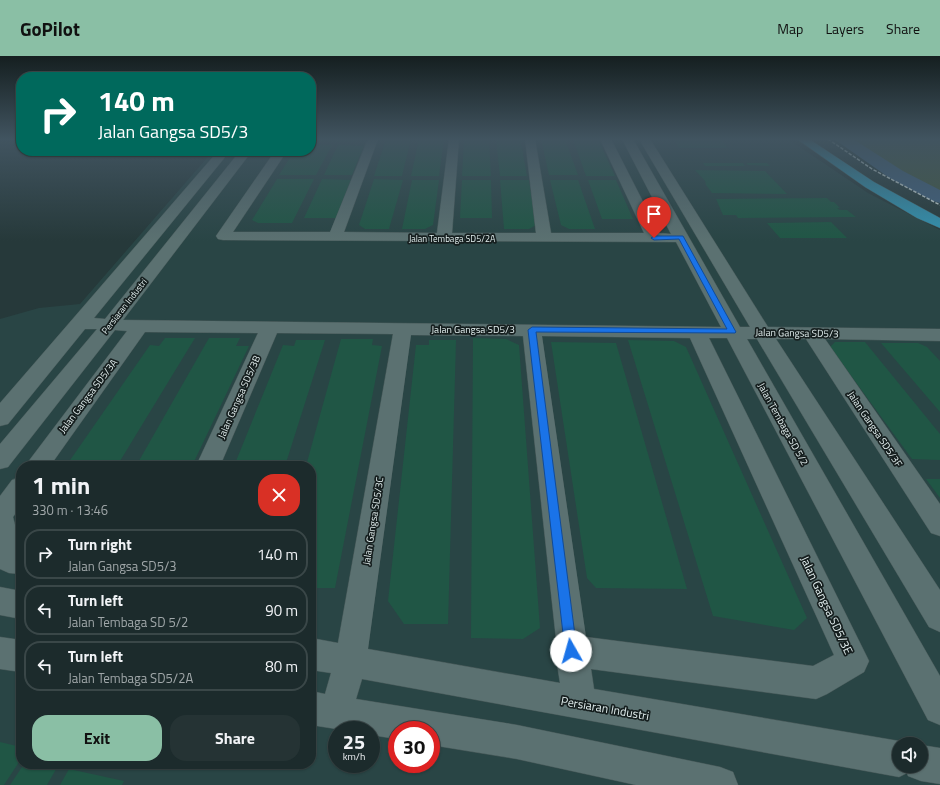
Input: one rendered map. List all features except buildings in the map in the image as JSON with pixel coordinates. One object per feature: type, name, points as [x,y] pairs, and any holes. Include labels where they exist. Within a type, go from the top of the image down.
[{"type":"highway","points":[[851,173],[895,201],[940,224]]},
{"type":"highway","points":[[864,173],[909,200],[940,215]]},
{"type":"street","points":[[0,418],[78,323],[205,173]]},
{"type":"street","name":"Persiaran Industri","points":[[0,460],[110,325],[229,173]]},
{"type":"street","name":"Jalan Tembaga SD5/2A","points":[[266,173],[224,236],[681,238]]},
{"type":"street","points":[[335,237],[359,173]]},
{"type":"street","points":[[444,238],[451,173]]},
{"type":"street","points":[[535,173],[544,238]]},
{"type":"street","points":[[622,173],[654,238]]},
{"type":"street","name":"Jalan Tembaga SD 5/2","points":[[646,173],[940,708]]},
{"type":"street","points":[[665,173],[940,617]]},
{"type":"street","name":"Jalan Gangsa SD5/3","points":[[78,323],[140,326],[270,328],[762,332],[938,337]]},
{"type":"street","name":"Jalan Gangsa SD5/3A","points":[[41,461],[140,326]]},
{"type":"street","name":"Jalan Gangsa SD5/3B","points":[[210,461],[270,328]]},
{"type":"street","name":"Jalan Gangsa SD5/3C","points":[[324,710],[351,661],[403,329]]},
{"type":"street","points":[[532,330],[571,651],[579,703]]},
{"type":"street","name":"Jalan Gangsa SD5/3E","points":[[571,651],[816,683],[853,661],[696,331]]},
{"type":"street","name":"Jalan Gangsa SD5/3F","points":[[811,333],[940,525]]},
{"type":"street","points":[[16,494],[0,515],[9,560],[16,561]]},
{"type":"street","points":[[0,601],[16,603]]},
{"type":"street","points":[[0,653],[16,655]]},
{"type":"street","name":"Persiaran Industri","points":[[316,655],[892,758]]},
{"type":"street","points":[[324,710],[517,742],[720,785]]},
{"type":"street","points":[[928,764],[940,766]]},
{"type":"shaded area","points":[[194,173],[838,173],[868,193],[940,230],[940,785],[0,785],[0,319],[39,308],[80,304]]},
{"type":"shaded area","points":[[899,173],[940,173],[940,195]]},
{"type":"waterway","points":[[894,173],[940,197]]},
{"type":"railway","points":[[880,173],[940,205]]},
{"type":"route","points":[[571,651],[532,330],[732,332],[681,238],[654,238]]}]
